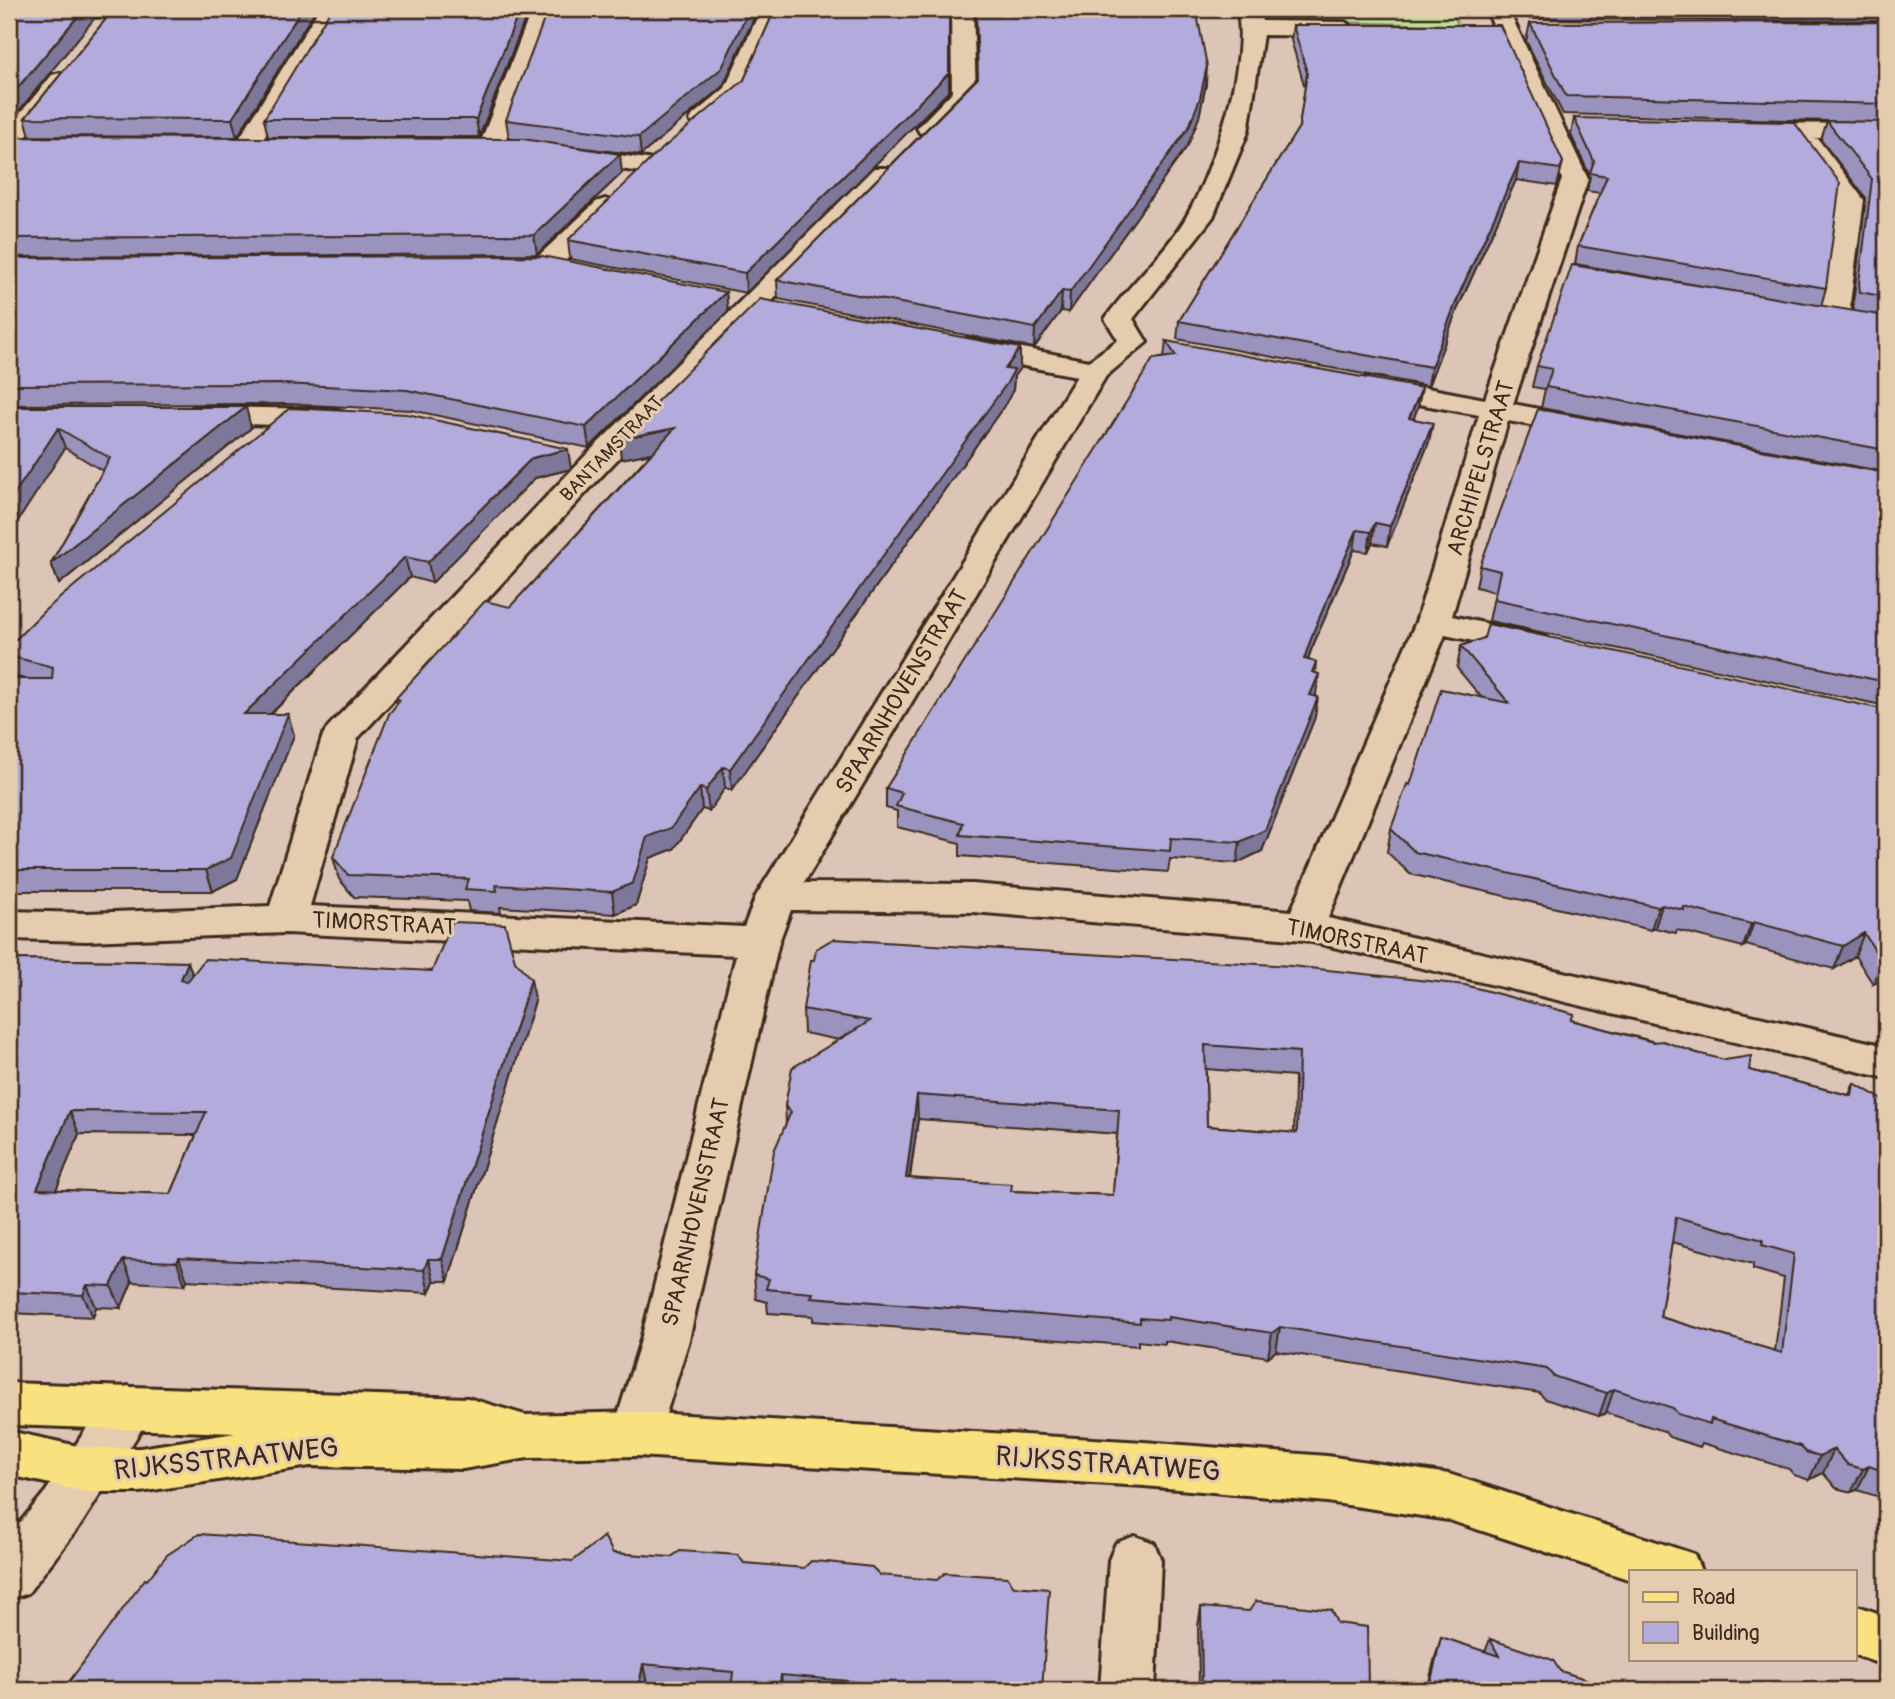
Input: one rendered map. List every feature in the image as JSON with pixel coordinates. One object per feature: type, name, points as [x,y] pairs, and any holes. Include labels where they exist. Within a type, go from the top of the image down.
[{"type":"main road","name":"RIJKSSTRAATWEG","points":[[9,1404],[468,1420],[528,1436]]},
{"type":"main road","name":"RIJKSSTRAATWEG","points":[[9,1453],[87,1470],[140,1470],[310,1444],[463,1447],[528,1436],[637,1434],[1144,1464],[1327,1479],[1449,1497],[1672,1570]]},
{"type":"main road","points":[[1856,1630],[1886,1640]]},
{"type":"street","points":[[74,9],[182,11]]},
{"type":"street","points":[[246,147],[330,9]]},
{"type":"street","points":[[463,149],[502,149],[543,9]]},
{"type":"street","points":[[686,133],[735,91],[772,9]]},
{"type":"street","name":"BANTAMSTRAAT","points":[[286,919],[341,735],[583,459],[750,306],[964,94],[962,9]]},
{"type":"street","points":[[100,31],[117,10]]},
{"type":"street","points":[[1251,18],[1365,29]]},
{"type":"street","name":"SPAARNHOVENSTRAAT","points":[[637,1434],[660,1362],[759,942],[776,896],[1096,371],[1146,345],[1119,319],[1200,217],[1236,132],[1251,18]]},
{"type":"street","name":"ARCHIPELSTRAAT","points":[[1304,926],[1433,622],[1496,410],[1559,272],[1575,180],[1566,124],[1504,25]]},
{"type":"street","points":[[9,144],[75,61]]},
{"type":"street","points":[[1731,129],[1886,131]]},
{"type":"street","points":[[1799,131],[1852,200],[1836,303],[1839,320]]},
{"type":"street","points":[[9,144],[37,146]]},
{"type":"street","points":[[218,147],[273,147]]},
{"type":"street","points":[[540,150],[647,166]]},
{"type":"street","points":[[572,270],[532,265],[667,150]]},
{"type":"street","points":[[949,344],[1096,371]]},
{"type":"street","points":[[1348,382],[1617,432]]},
{"type":"street","points":[[167,416],[356,419]]},
{"type":"street","points":[[246,451],[287,416]]},
{"type":"street","points":[[1433,622],[1567,651]]},
{"type":"street","name":"TIMORSTRAAT","points":[[776,896],[973,898],[1304,926],[1886,1062]]},
{"type":"street","name":"TIMORSTRAAT","points":[[9,925],[87,927],[286,919],[759,942]]},
{"type":"street","points":[[9,1576],[64,1507],[128,1407]]},
{"type":"street","points":[[1127,1690],[1135,1560]]},
{"type":"green space","points":[[1278,9],[1452,9],[1458,25],[1280,21]]},
{"type":"building","points":[[9,9],[84,9],[9,98]]},
{"type":"building","points":[[114,9],[302,9],[232,119],[25,118]]},
{"type":"building","points":[[331,9],[520,9],[476,119],[264,119]]},
{"type":"building","points":[[548,9],[749,9],[722,68],[639,137],[506,120]]},
{"type":"building","points":[[775,9],[949,9],[949,73],[745,273],[568,240],[656,154],[744,80]]},
{"type":"building","points":[[976,9],[1196,9],[1207,66],[1200,98],[1189,127],[1070,292],[1062,291],[1035,328],[777,280],[978,78]]},
{"type":"building","points":[[1886,22],[1886,104],[1566,96],[1530,23]]},
{"type":"building","points":[[1293,25],[1500,25],[1563,162],[1560,169],[1519,163],[1460,292],[1431,367],[1179,321],[1299,127],[1307,73]]},
{"type":"building","points":[[1574,118],[1794,122],[1840,183],[1826,288],[1578,246],[1607,176],[1590,173],[1594,161]]},
{"type":"building","points":[[1827,121],[1886,122],[1886,297],[1860,292],[1872,179]]},
{"type":"building","points":[[9,137],[523,139],[620,154],[534,235],[9,238]]},
{"type":"building","points":[[542,256],[726,292],[586,427],[407,390],[282,384],[9,385],[9,258]]},
{"type":"building","points":[[1572,265],[1886,316],[1886,450],[1546,387],[1552,369],[1537,366]]},
{"type":"building","points":[[760,299],[1020,348],[1005,369],[1014,370],[1007,383],[730,769],[723,767],[706,790],[700,788],[671,828],[647,837],[633,883],[612,892],[496,885],[497,891],[465,889],[469,879],[348,875],[333,857],[389,714],[400,700],[396,698],[485,601],[510,607],[675,428],[619,439]]},
{"type":"building","points":[[1166,341],[1422,388],[1409,418],[1433,423],[1390,526],[1375,523],[1371,532],[1357,530],[1314,630],[1304,659],[1316,662],[1312,672],[1319,674],[1310,695],[1318,697],[1265,830],[1240,842],[1171,838],[1170,851],[960,835],[963,823],[896,806],[902,793],[886,788],[1153,359],[1176,356]]},
{"type":"building","points":[[9,407],[246,407],[51,563],[110,458],[58,428],[9,502]]},
{"type":"building","points":[[290,408],[407,414],[568,449],[532,458],[428,562],[405,557],[244,714],[288,714],[231,858],[206,870],[9,870],[9,679],[52,679],[53,667],[9,656],[9,641],[16,639],[44,611]]},
{"type":"building","points":[[1538,409],[1886,473],[1886,682],[1494,599],[1500,571],[1480,566]]},
{"type":"building","points":[[1488,624],[1886,710],[1886,959],[1882,962],[1864,933],[1843,946],[1754,922],[1751,924],[1684,907],[1684,910],[1662,905],[1658,907],[1415,852],[1391,829],[1407,784],[1410,785],[1441,689],[1509,703],[1461,646],[1484,638]]},
{"type":"building","points":[[452,922],[505,924],[515,961],[531,979],[442,1259],[428,1259],[424,1270],[179,1258],[177,1262],[123,1260],[111,1286],[87,1285],[83,1295],[9,1292],[9,959],[188,962],[181,979],[187,982],[205,959],[432,971]],"holes":[[[70,1111],[206,1112],[171,1194],[37,1189]]]},
{"type":"building","points":[[833,939],[1291,966],[1465,985],[1574,1014],[1571,1020],[1653,1042],[1663,1041],[1725,1060],[1751,1056],[1749,1070],[1852,1096],[1854,1083],[1886,1102],[1886,1472],[1869,1466],[1863,1469],[1848,1465],[1834,1449],[1820,1456],[1806,1452],[1800,1446],[1711,1419],[1710,1424],[1678,1414],[1673,1408],[1614,1389],[1607,1393],[1568,1381],[1553,1376],[1547,1369],[1280,1327],[1272,1333],[1168,1317],[1168,1320],[1140,1318],[1140,1323],[811,1297],[813,1293],[766,1289],[769,1279],[754,1275],[774,1151],[791,1112],[785,1105],[792,1068],[870,1021],[803,1009],[811,960],[814,960],[816,949]],"holes":[[[1205,1045],[1299,1052],[1297,1133],[1207,1126]],[[917,1095],[1119,1110],[1113,1195],[1011,1191],[1012,1184],[906,1178]],[[1676,1217],[1763,1240],[1762,1245],[1794,1254],[1782,1353],[1660,1317]]]},
{"type":"building","points":[[199,1534],[573,1561],[604,1536],[613,1553],[671,1557],[680,1551],[738,1555],[744,1563],[804,1568],[811,1561],[827,1562],[872,1567],[880,1575],[937,1580],[945,1573],[1007,1577],[1014,1586],[1049,1589],[1042,1690],[930,1690],[781,1675],[779,1690],[731,1690],[733,1672],[643,1664],[638,1690],[63,1690],[145,1579],[147,1580],[167,1555]]},
{"type":"building","points":[[1256,1601],[1331,1610],[1337,1623],[1367,1627],[1368,1690],[1202,1690],[1201,1607],[1249,1611]]},
{"type":"building","points":[[1441,1637],[1499,1656],[1490,1639],[1553,1660],[1560,1671],[1620,1690],[1429,1690]]},
{"type":"building","points":[[1640,1687],[1648,1690],[1627,1690]]}]
